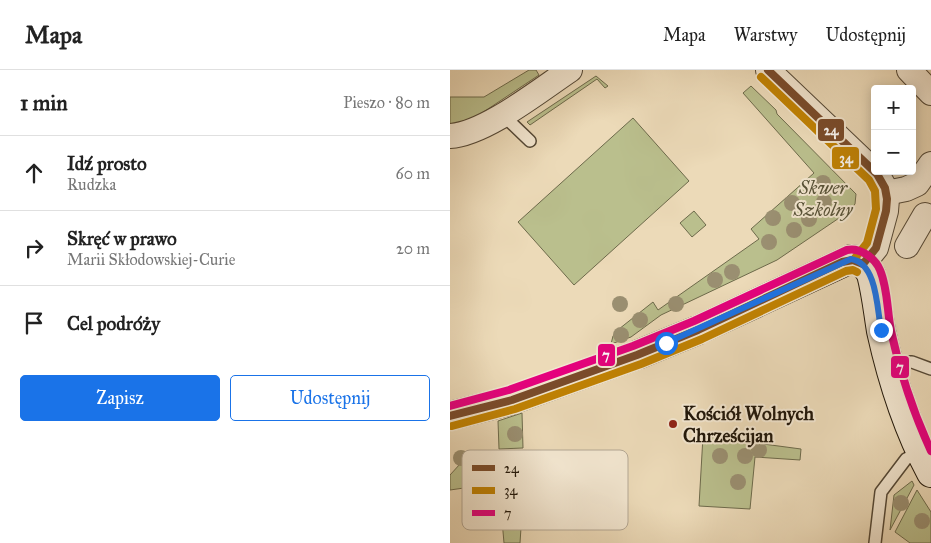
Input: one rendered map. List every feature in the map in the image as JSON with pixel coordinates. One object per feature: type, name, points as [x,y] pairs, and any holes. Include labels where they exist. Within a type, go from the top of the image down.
[{"type":"street","points":[[450,136],[476,129],[503,115],[570,70]]},
{"type":"street","points":[[768,70],[877,174],[884,183],[886,211],[876,248],[863,264]]},
{"type":"street","points":[[910,70],[931,92]]},
{"type":"street","points":[[886,192],[917,184],[931,164]]},
{"type":"street","points":[[907,246],[928,215],[917,184]]},
{"type":"street","points":[[450,416],[512,400],[637,355],[698,330],[851,259],[863,264],[869,271],[872,279],[888,362],[907,422],[925,462]]},
{"type":"lane","points":[[503,115],[530,142]]},
{"type":"lane","points":[[888,362],[912,362],[931,369]]},
{"type":"lane","points":[[875,543],[881,492],[906,459],[925,462]]},
{"type":"green space","points":[[529,70],[536,70],[539,75],[476,117],[450,125],[450,97],[484,97]]},
{"type":"green space","points":[[596,76],[608,86],[605,88],[597,79],[530,125],[527,122]]},
{"type":"green space","name":"Skwer Szkolny","points":[[751,86],[856,194],[855,204],[848,212],[777,260],[661,315],[631,337],[611,344],[613,336],[619,329],[653,302],[658,310],[759,239],[751,229],[814,173],[743,93]]},
{"type":"green space","points":[[633,118],[689,181],[574,285],[518,222]]},
{"type":"green space","points":[[694,211],[706,225],[692,237],[680,223]]},
{"type":"green space","points":[[522,413],[523,448],[499,449],[498,421]]},
{"type":"green space","points":[[703,436],[801,449],[800,460],[755,457],[750,509],[699,506]]},
{"type":"green space","points":[[462,464],[462,488],[450,490],[450,475]]},
{"type":"green space","points":[[912,481],[914,485],[890,530],[894,495]]},
{"type":"green space","points":[[917,490],[931,512],[931,543],[910,543],[895,532]]},
{"type":"green space","points":[[503,530],[521,530],[520,543],[504,543]]},
{"type":"transit line","name":"24","points":[[768,70],[877,174],[885,188],[887,199],[886,211],[876,248],[863,264]]},
{"type":"transit line","name":"34","points":[[761,77],[869,180],[875,191],[876,209],[867,243],[855,258]]},
{"type":"transit line","name":"7","points":[[450,406],[509,390],[633,346],[694,321],[847,250],[857,250],[875,261],[880,270],[885,285],[891,331],[899,362],[913,407],[931,451]]},
{"type":"transit line","name":"24","points":[[450,416],[512,400],[637,355],[698,330],[842,262],[853,260],[863,264]]},
{"type":"transit line","name":"34","points":[[452,426],[515,409],[641,364],[702,339],[846,271],[853,270],[857,272]]},
{"type":"place","name":"Kościół Wolnych Chrześcijan","points":[[673,424]]},
{"type":"route","points":[[666,343],[851,259],[863,264],[871,274],[881,330]]}]
